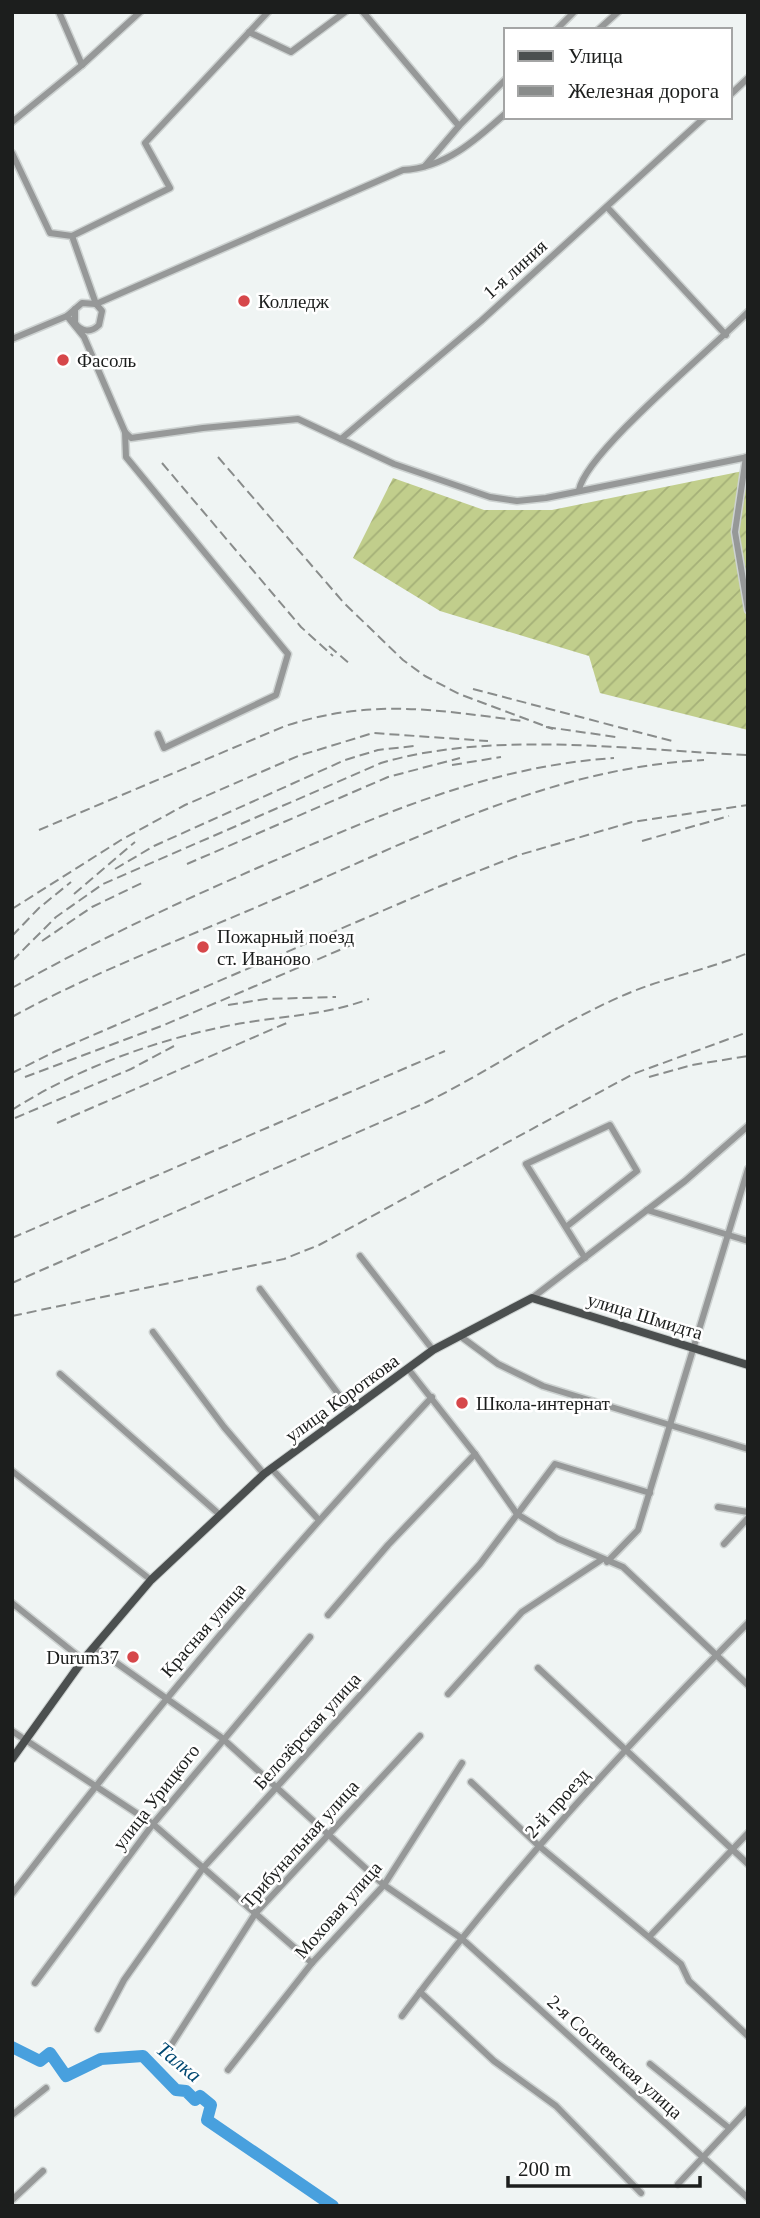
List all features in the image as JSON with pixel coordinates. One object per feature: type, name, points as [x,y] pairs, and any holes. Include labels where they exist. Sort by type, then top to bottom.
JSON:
[{"type":"main road","name":"улица Шмидта","points":[[532,1298],[748,1365]]},
{"type":"main road","name":"улица Короткова","points":[[12,1759],[83,1660],[151,1580],[219,1514],[268,1471],[433,1350],[532,1298]]},
{"type":"street","points":[[59,12],[82,65]]},
{"type":"street","points":[[12,122],[82,65],[140,12]]},
{"type":"street","points":[[12,153],[50,233],[72,236],[170,188],[145,143],[268,12]]},
{"type":"street","points":[[249,32],[291,52],[345,12]]},
{"type":"street","points":[[363,12],[458,126]]},
{"type":"street","points":[[558,28],[574,12]]},
{"type":"street","points":[[600,28],[618,12]]},
{"type":"street","points":[[732,92],[748,78]]},
{"type":"street","points":[[422,169],[458,126],[504,81]]},
{"type":"street","points":[[12,339],[67,316],[87,302],[96,304],[403,170],[422,169],[470,146],[504,115]]},
{"type":"street","name":"1-я линия","points":[[341,439],[481,321],[703,119]]},
{"type":"street","points":[[607,207],[726,335]]},
{"type":"street","points":[[67,316],[78,327],[91,330],[99,325],[102,316],[72,236]]},
{"type":"street","points":[[75,309],[73,318],[125,432],[131,438],[298,419],[394,464],[490,497],[517,501],[747,457],[734,532],[748,610]]},
{"type":"street","points":[[579,490],[581,478],[622,430],[748,312]]},
{"type":"street","points":[[125,432],[126,457],[288,654],[276,695],[164,748],[158,734]]},
{"type":"street","points":[[566,1227],[637,1171],[610,1125],[526,1164],[585,1258]]},
{"type":"street","name":"улица Короткова","points":[[532,1298],[647,1210],[748,1126]]},
{"type":"street","points":[[448,1694],[522,1612],[604,1561],[638,1530],[692,1346],[748,1170]]},
{"type":"street","points":[[647,1210],[748,1241]]},
{"type":"street","points":[[360,1256],[433,1350]]},
{"type":"street","points":[[260,1289],[351,1411]]},
{"type":"street","points":[[153,1332],[224,1427],[318,1519]]},
{"type":"street","points":[[460,1336],[498,1364],[543,1386],[748,1449]]},
{"type":"street","points":[[409,1370],[475,1454],[516,1514],[604,1561],[623,1567],[748,1685]]},
{"type":"street","points":[[60,1374],[219,1514]]},
{"type":"street","name":"Красная улица","points":[[12,1894],[167,1696],[318,1519],[432,1397]]},
{"type":"street","points":[[328,1615],[388,1545],[475,1454]]},
{"type":"street","name":"Белозёрская улица","points":[[98,2029],[124,1980],[203,1868],[480,1564],[555,1464],[650,1493]]},
{"type":"street","points":[[12,1471],[151,1580]]},
{"type":"street","points":[[718,1507],[748,1512]]},
{"type":"street","points":[[724,1544],[748,1518]]},
{"type":"street","points":[[12,1603],[83,1660]]},
{"type":"street","name":"2-й проезд","points":[[402,2016],[461,1938],[539,1846],[748,1623]]},
{"type":"street","name":"улица Урицкого","points":[[35,1983],[153,1824],[222,1738],[310,1637]]},
{"type":"street","name":"2-я Сосневская улица","points":[[94,1647],[167,1696],[222,1738],[331,1833],[384,1885],[461,1938],[748,2198]]},
{"type":"street","points":[[538,1668],[748,1864]]},
{"type":"street","points":[[12,1731],[153,1824],[312,1963]]},
{"type":"street","name":"Трибунальная улица","points":[[168,2050],[255,1914],[420,1736]]},
{"type":"street","name":"Моховая улица","points":[[228,2070],[312,1963],[384,1885],[462,1763]]},
{"type":"street","points":[[471,1782],[539,1846],[681,1964],[690,1981],[748,2036]]},
{"type":"street","points":[[650,1936],[748,1833]]},
{"type":"street","points":[[420,1992],[494,2061],[556,2106],[641,2193]]},
{"type":"street","name":"2-я Сосневская улица","points":[[650,2064],[729,2128]]},
{"type":"street","points":[[12,2115],[46,2088]]},
{"type":"street","points":[[678,2184],[748,2109]]},
{"type":"street","points":[[12,2200],[43,2171]]},
{"type":"green space","points":[[748,470],[748,730],[600,693],[589,656],[440,611],[353,558],[393,478],[484,510],[552,510]]},
{"type":"waterway","name":"Талка","points":[[12,2047],[40,2061],[50,2053],[66,2076],[101,2059],[143,2056],[176,2090],[186,2091],[195,2100],[200,2096],[211,2105],[207,2120],[333,2206]]},
{"type":"railway","points":[[218,457],[344,603],[403,660],[425,676],[459,694],[553,729]]},
{"type":"railway","points":[[162,463],[301,627],[333,656]]},
{"type":"railway","points":[[329,646],[351,665]]},
{"type":"railway","points":[[473,689],[672,741]]},
{"type":"railway","points":[[39,830],[285,726],[317,717],[375,709],[404,709],[523,721]]},
{"type":"railway","points":[[546,727],[616,737]]},
{"type":"railway","points":[[12,909],[121,840],[185,805],[298,756],[373,733],[488,741]]},
{"type":"railway","points":[[12,961],[56,917],[103,884],[381,763],[424,753],[516,745],[748,755]]},
{"type":"railway","points":[[115,869],[154,846],[345,760],[378,750],[414,746]]},
{"type":"railway","points":[[452,765],[501,757]]},
{"type":"railway","points":[[187,864],[388,777],[460,758]]},
{"type":"railway","points":[[12,988],[181,902],[406,806],[486,780],[528,770],[614,758]]},
{"type":"railway","points":[[12,1017],[108,970],[483,810],[591,777],[646,766],[704,760]]},
{"type":"railway","points":[[12,1073],[56,1051],[438,887],[519,855],[632,822],[748,805]]},
{"type":"railway","points":[[642,841],[729,816]]},
{"type":"railway","points":[[74,894],[135,842]]},
{"type":"railway","points":[[12,936],[39,908],[71,882]]},
{"type":"railway","points":[[42,941],[92,907],[144,882]]},
{"type":"railway","points":[[25,1077],[164,1025],[356,943]]},
{"type":"railway","points":[[12,1283],[425,1103],[622,996],[748,953]]},
{"type":"railway","points":[[228,1005],[266,999],[336,997]]},
{"type":"railway","points":[[12,1110],[61,1082],[140,1049],[195,1033],[241,1023],[315,1013],[369,999]]},
{"type":"railway","points":[[57,1123],[289,1022]]},
{"type":"railway","points":[[12,1316],[284,1259],[319,1245],[633,1074],[748,1032]]},
{"type":"railway","points":[[15,1118],[131,1069],[174,1046]]},
{"type":"railway","points":[[12,1238],[445,1051]]},
{"type":"railway","points":[[649,1077],[692,1065],[748,1056]]},
{"type":"place","name":"Колледж","points":[[244,301]]},
{"type":"place","name":"Фасоль","points":[[63,360]]},
{"type":"place","name":"Пожарный поезд ст. Иваново","points":[[203,947]]},
{"type":"place","name":"Школа-интернат","points":[[462,1403]]},
{"type":"place","name":"Durum37","points":[[133,1657]]}]
